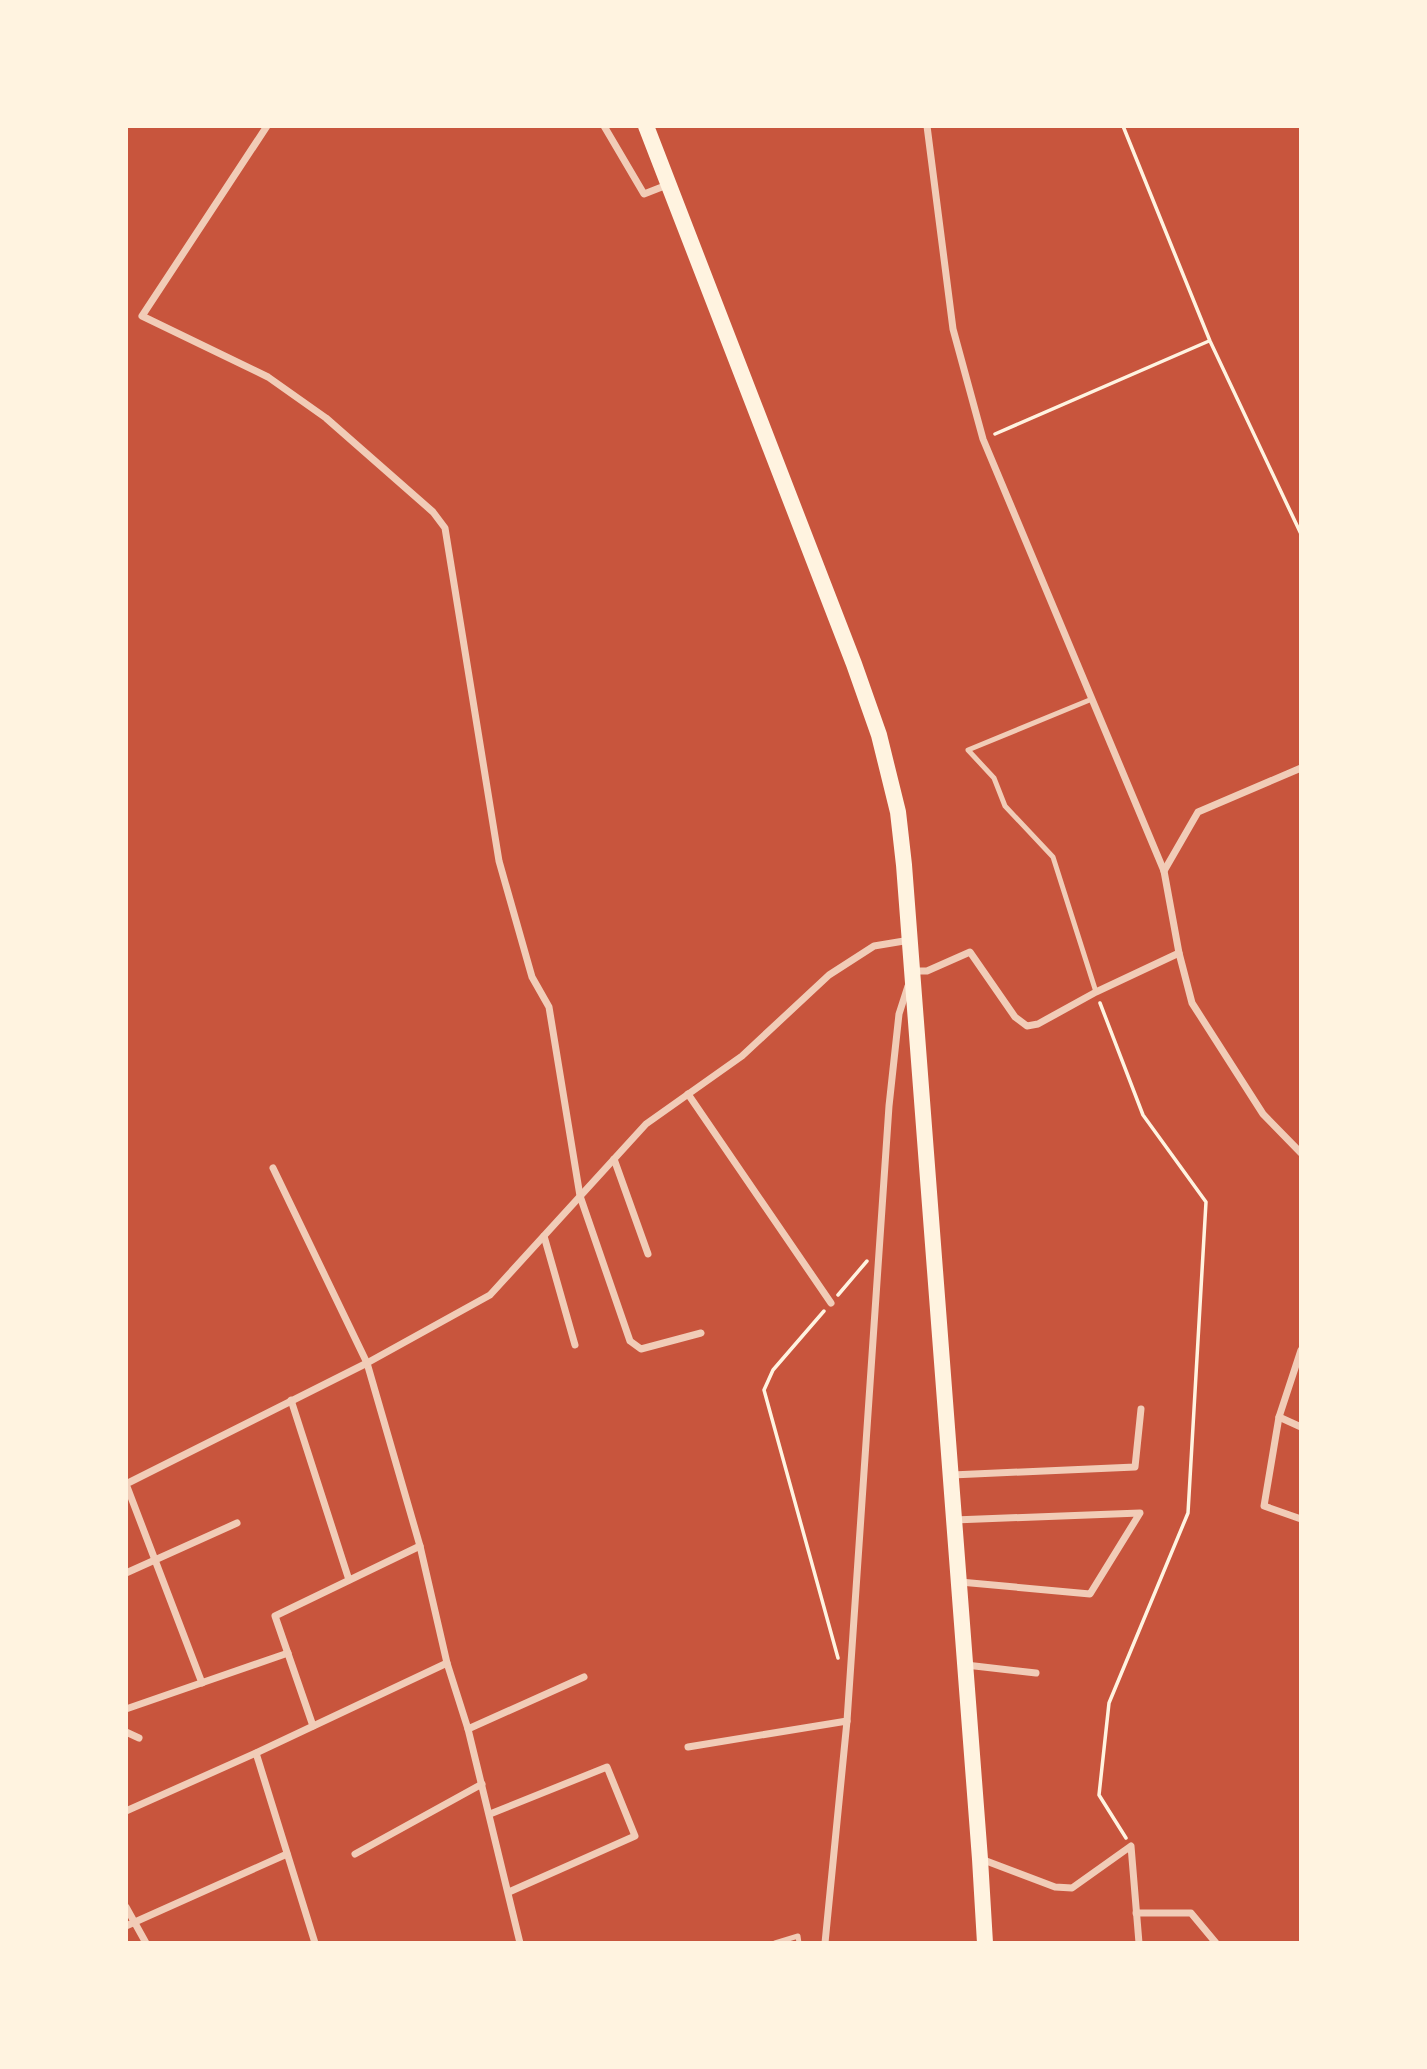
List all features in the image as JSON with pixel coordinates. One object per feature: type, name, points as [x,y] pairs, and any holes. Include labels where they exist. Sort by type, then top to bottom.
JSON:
[{"type":"main road","points":[[646,126],[823,580],[879,735],[898,812],[913,970],[985,1943]]},
{"type":"street","points":[[267,126],[142,316],[268,377],[326,418],[433,512],[445,527],[499,861],[532,977],[548,1007],[580,1196],[630,1341],[641,1349],[701,1333]]},
{"type":"street","points":[[604,126],[643,194],[669,184]]},
{"type":"street","points":[[927,126],[953,329],[983,439],[1164,871],[1192,1003],[1263,1114],[1301,1153]]},
{"type":"street","points":[[1164,871],[1198,812],[1301,768]]},
{"type":"street","points":[[202,1683],[126,1484],[367,1363],[490,1295],[646,1124],[742,1056],[829,975],[874,946],[910,940]]},
{"type":"street","points":[[825,1943],[847,1721],[889,1106],[899,1014],[913,970],[927,971],[970,952],[1015,1017],[1027,1026],[1038,1024],[1096,992],[1180,953]]},
{"type":"street","points":[[688,1094],[831,1303]]},
{"type":"street","points":[[614,1159],[648,1254]]},
{"type":"street","points":[[273,1168],[367,1363],[420,1546],[447,1663],[468,1729],[520,1943]]},
{"type":"street","points":[[544,1236],[575,1345]]},
{"type":"street","points":[[1301,1350],[1279,1417],[1264,1506],[1301,1519]]},
{"type":"street","points":[[292,1399],[349,1580]]},
{"type":"street","points":[[951,1475],[1135,1467],[1141,1409]]},
{"type":"street","points":[[1279,1417],[1301,1427]]},
{"type":"street","points":[[954,1520],[1140,1513],[1090,1594],[959,1581]]},
{"type":"street","points":[[126,1573],[237,1523]]},
{"type":"street","points":[[313,1726],[275,1616],[420,1546]]},
{"type":"street","points":[[126,1709],[288,1653]]},
{"type":"street","points":[[126,1811],[447,1663]]},
{"type":"street","points":[[965,1664],[1036,1673]]},
{"type":"street","points":[[468,1729],[584,1677]]},
{"type":"street","points":[[688,1747],[847,1721]]},
{"type":"street","points":[[126,1732],[139,1738]]},
{"type":"street","points":[[256,1753],[315,1943]]},
{"type":"street","points":[[489,1814],[607,1767],[635,1836],[509,1892]]},
{"type":"street","points":[[355,1854],[482,1784]]},
{"type":"street","points":[[980,1858],[1055,1886],[1072,1888],[1130,1846]]},
{"type":"street","points":[[1130,1846],[1139,1943]]},
{"type":"street","points":[[126,1926],[287,1854]]},
{"type":"street","points":[[126,1908],[146,1943]]},
{"type":"street","points":[[1136,1913],[1191,1913],[1216,1943]]},
{"type":"lane","points":[[1092,699],[968,750],[994,778],[1005,806],[1053,857],[1096,992]]},
{"type":"lane","points":[[775,1943],[797,1936],[800,1943]]},
{"type":"path","points":[[1124,126],[1210,341],[1301,534]]},
{"type":"path","points":[[983,439],[1210,341]]},
{"type":"path","points":[[1096,992],[1143,1115],[1206,1202],[1188,1513],[1109,1703],[1099,1796],[1130,1846]]},
{"type":"path","points":[[841,1669],[764,1391],[773,1370],[880,1246]]}]
